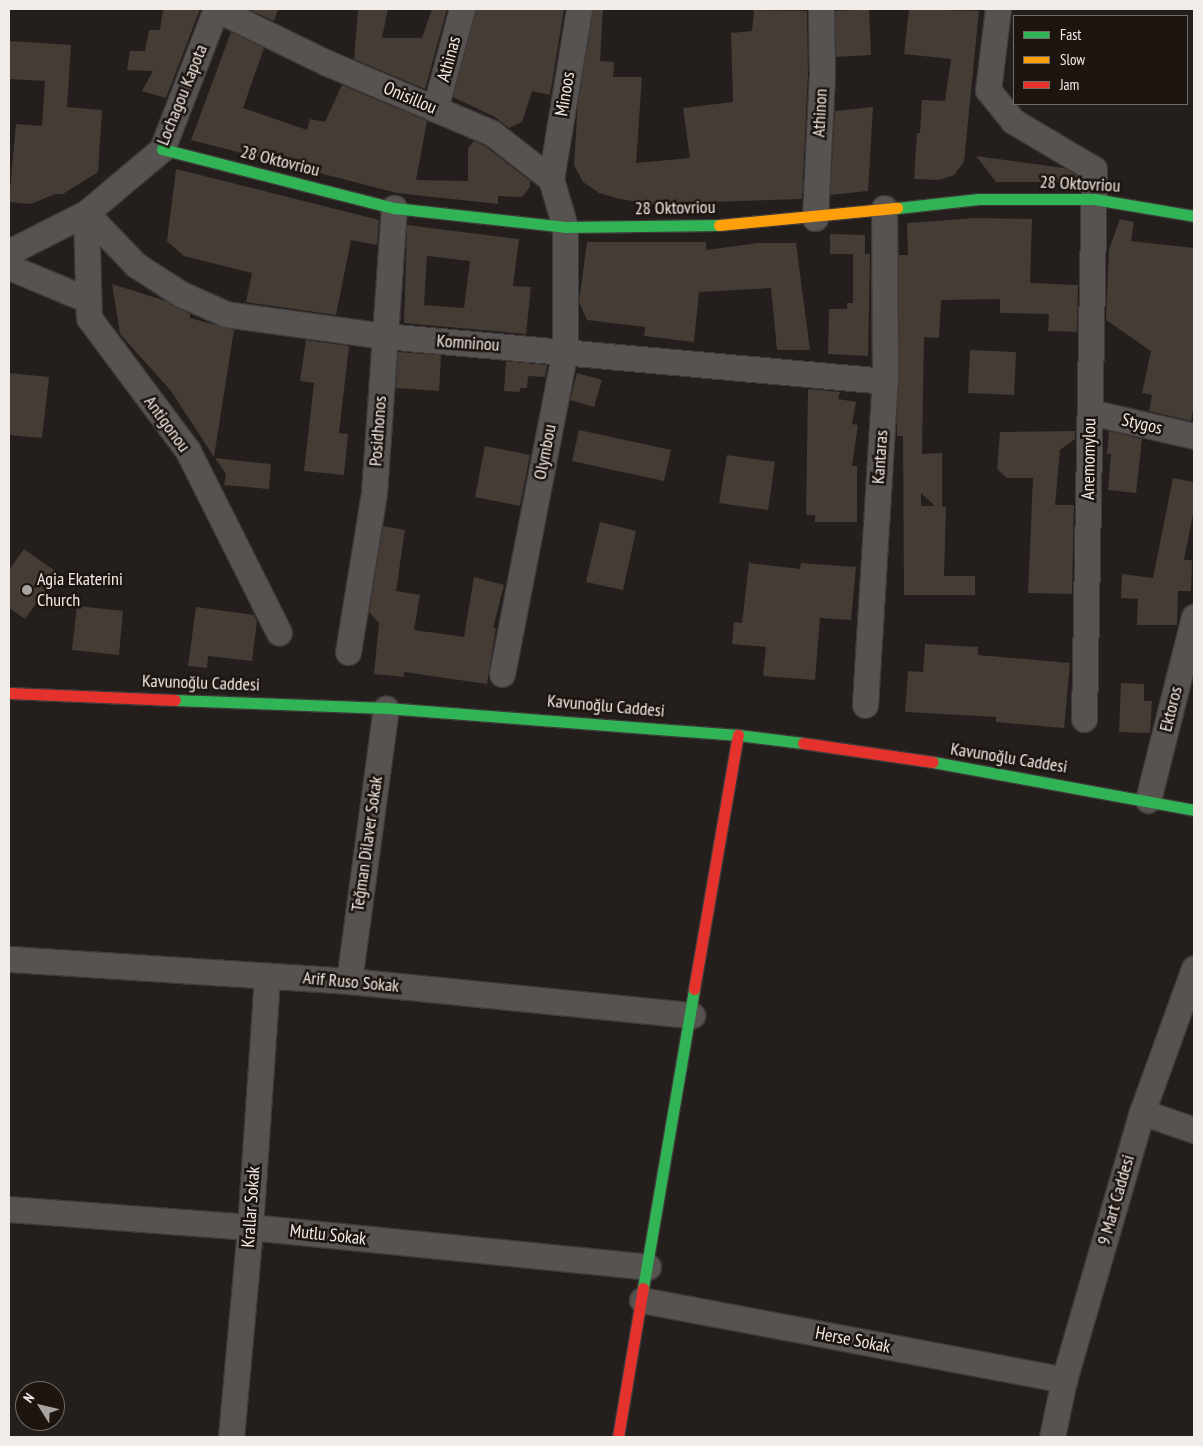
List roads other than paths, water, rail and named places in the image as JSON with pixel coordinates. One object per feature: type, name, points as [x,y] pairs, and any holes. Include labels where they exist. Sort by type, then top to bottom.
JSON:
[{"type":"street","name":"Onisillou","points":[[216,9],[327,63],[492,133],[551,179]]},
{"type":"street","name":"Lochagou Kapota","points":[[9,252],[86,213],[162,149],[216,9]]},
{"type":"street","name":"Athinas","points":[[435,109],[462,9]]},
{"type":"street","name":"Minoos","points":[[551,179],[579,9]]},
{"type":"street","name":"Athinon","points":[[815,218],[822,74],[821,9]]},
{"type":"street","name":"Anemomylou","points":[[998,9],[988,90],[1013,121],[1094,169],[1084,719]]},
{"type":"street","name":"28 Oktovriou","points":[[162,149],[394,208],[565,227],[744,225],[815,218],[884,208],[979,199],[1094,199],[1194,216]]},
{"type":"street","points":[[551,179],[565,227]]},
{"type":"street","name":"Posidhonos","points":[[348,652],[374,493],[394,208]]},
{"type":"street","name":"Kantaras","points":[[865,705],[885,382],[884,208]]},
{"type":"street","name":"Antigonou","points":[[86,213],[86,299],[89,318],[109,349],[188,450],[280,633]]},
{"type":"street","name":"Komninou","points":[[86,213],[136,264],[181,294],[226,314],[385,336],[565,350],[885,382]]},
{"type":"street","name":"Olymbou","points":[[502,674],[565,350],[565,227]]},
{"type":"street","points":[[9,267],[86,299]]},
{"type":"street","name":"Stygos","points":[[1090,412],[1194,436]]},
{"type":"street","name":"Ektoros","points":[[1148,800],[1194,617]]},
{"type":"street","name":"Kavunoğlu Caddesi","points":[[9,693],[386,708],[738,735],[873,752],[1148,800],[1194,810]]},
{"type":"street","name":"Teğman Dilaver Sokak","points":[[349,981],[386,708]]},
{"type":"street","points":[[618,1437],[692,1015],[738,735]]},
{"type":"street","name":"Arif Ruso Sokak","points":[[9,959],[349,981],[692,1015]]},
{"type":"street","name":"9 Mart Caddesi","points":[[1052,1437],[1064,1380],[1142,1112],[1194,968]]},
{"type":"street","name":"Krallar Sokak","points":[[231,1437],[250,1227],[268,976]]},
{"type":"street","points":[[1142,1112],[1194,1130]]},
{"type":"street","name":"Mutlu Sokak","points":[[9,1209],[250,1227],[648,1267]]},
{"type":"street","name":"Herse Sokak","points":[[642,1300],[1064,1380]]},
{"type":"place","name":"Agia Ekaterini Church","points":[[27,590]]}]
